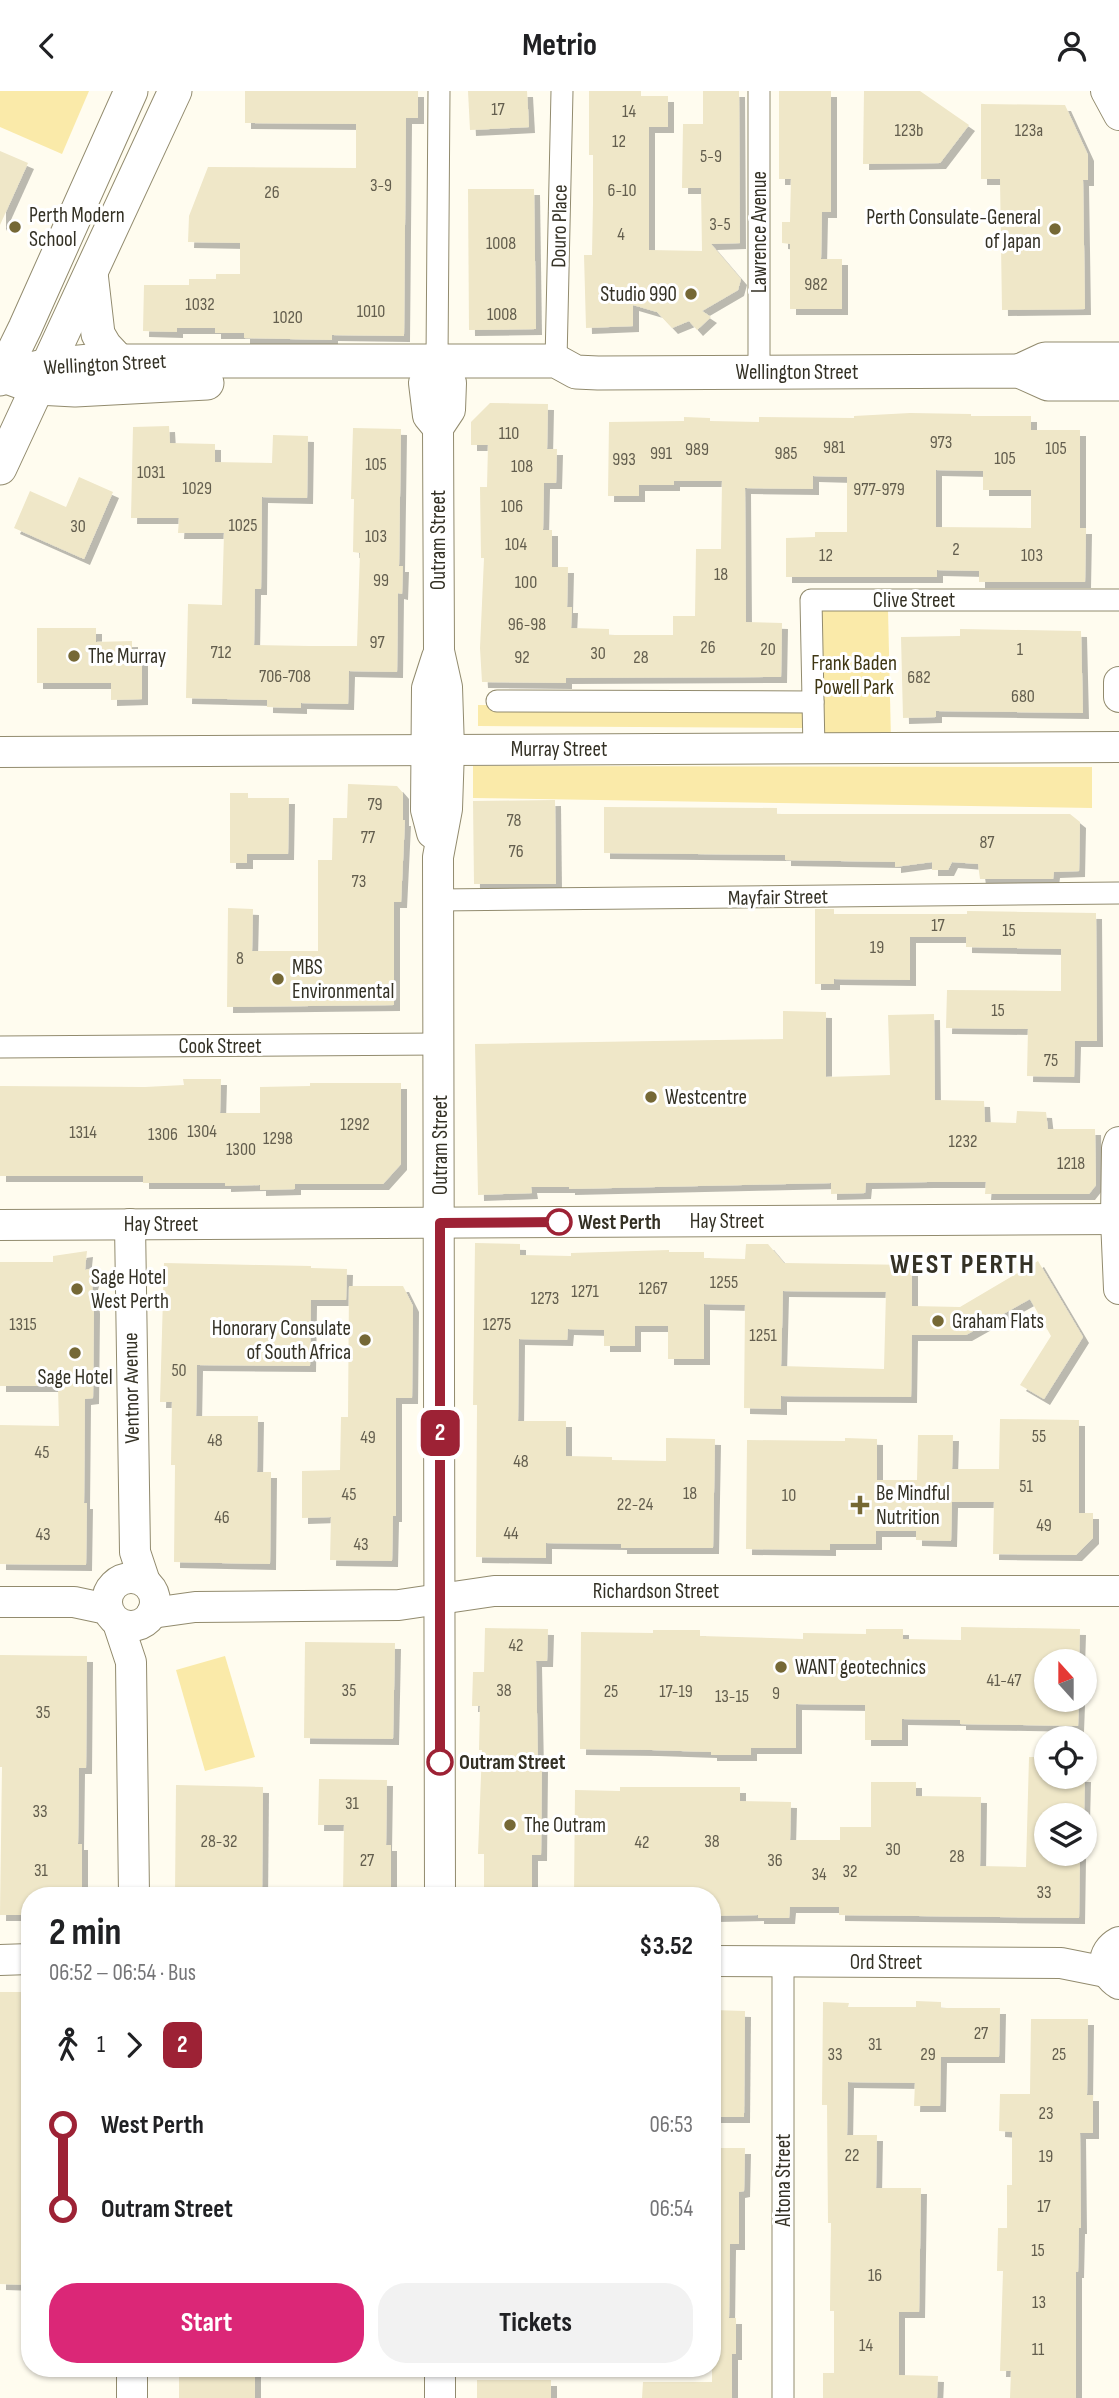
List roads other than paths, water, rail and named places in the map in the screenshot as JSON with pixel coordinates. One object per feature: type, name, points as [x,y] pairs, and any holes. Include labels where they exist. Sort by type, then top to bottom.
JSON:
[{"type":"main road","points":[[1,377],[131,91]]},
{"type":"main road","points":[[0,468],[175,91]]},
{"type":"main road","points":[[91,271],[98,334],[119,361]]},
{"type":"main road","name":"Wellington Street","points":[[1019,371],[1045,359],[1119,359]]},
{"type":"main road","name":"Wellington Street","points":[[1,377],[43,376],[119,361],[437,375]]},
{"type":"main road","name":"Wellington Street","points":[[43,376],[75,390],[176,383],[437,375],[566,366],[760,372],[1019,371],[1048,384],[1119,384]]},
{"type":"street","points":[[437,375],[439,91]]},
{"type":"street","name":"Douro Place","points":[[562,91],[566,366]]},
{"type":"street","name":"Lawrence Avenue","points":[[759,91],[760,372]]},
{"type":"street","points":[[1107,91],[1119,115]]},
{"type":"street","name":"Outram Street","points":[[437,375],[450,411],[438,428],[439,651],[426,688],[438,749],[426,810],[438,857],[440,1887]]},
{"type":"street","name":"Clive Street","points":[[814,750],[811,600],[1119,600]]},
{"type":"street","points":[[1119,682],[1119,697]]},
{"type":"street","points":[[497,701],[813,702]]},
{"type":"street","name":"Murray Street","points":[[0,752],[1119,747]]},
{"type":"street","name":"Mayfair Street","points":[[438,900],[1119,893]]},
{"type":"street","name":"Cook Street","points":[[0,1047],[439,1044]]},
{"type":"street","points":[[1119,1142],[1119,1289]]},
{"type":"street","name":"Hay Street","points":[[0,1225],[1117,1219]]},
{"type":"street","name":"Ventnor Avenue","points":[[130,1224],[135,1552],[131,1600]]},
{"type":"street","name":"Richardson Street","points":[[131,1600],[195,1607],[399,1605],[494,1591],[1119,1591]]},
{"type":"street","points":[[0,1602],[131,1600],[134,1887]]},
{"type":"street","points":[[0,1959],[21,1959]]},
{"type":"street","name":"Ord Street","points":[[721,1961],[1114,1962]]},
{"type":"street","name":"Altona Street","points":[[783,1961],[783,2398]]},
{"type":"street","points":[[132,2377],[132,2398]]},
{"type":"street","points":[[440,2377],[440,2398]]},
{"type":"place","name":"Perth Modern School","points":[[15,227]]},
{"type":"place","name":"Perth Consulate-General of Japan","points":[[1055,229]]},
{"type":"place","name":"Studio 990","points":[[691,294]]},
{"type":"place","name":"The Murray","points":[[74,656]]},
{"type":"place","name":"MBS Environmental","points":[[278,979]]},
{"type":"place","name":"Westcentre","points":[[651,1097]]},
{"type":"place","name":"West Perth","points":[[559,1222]]},
{"type":"place","name":"Sage Hotel West Perth","points":[[77,1289]]},
{"type":"place","name":"Graham Flats","points":[[938,1321]]},
{"type":"place","name":"Honorary Consulate of South Africa","points":[[365,1340]]},
{"type":"place","name":"Sage Hotel","points":[[75,1353]]},
{"type":"place","name":"Be Mindful Nutrition","points":[[860,1505]]},
{"type":"place","name":"WANT geotechnics","points":[[781,1667]]},
{"type":"place","name":"Outram Street","points":[[440,1762]]},
{"type":"place","name":"The Outram","points":[[510,1825]]},
{"type":"district","name":"WEST PERTH","points":[[963,1263]]},
{"type":"park label","name":"Frank Baden Powell Park","points":[[854,675]]}]
